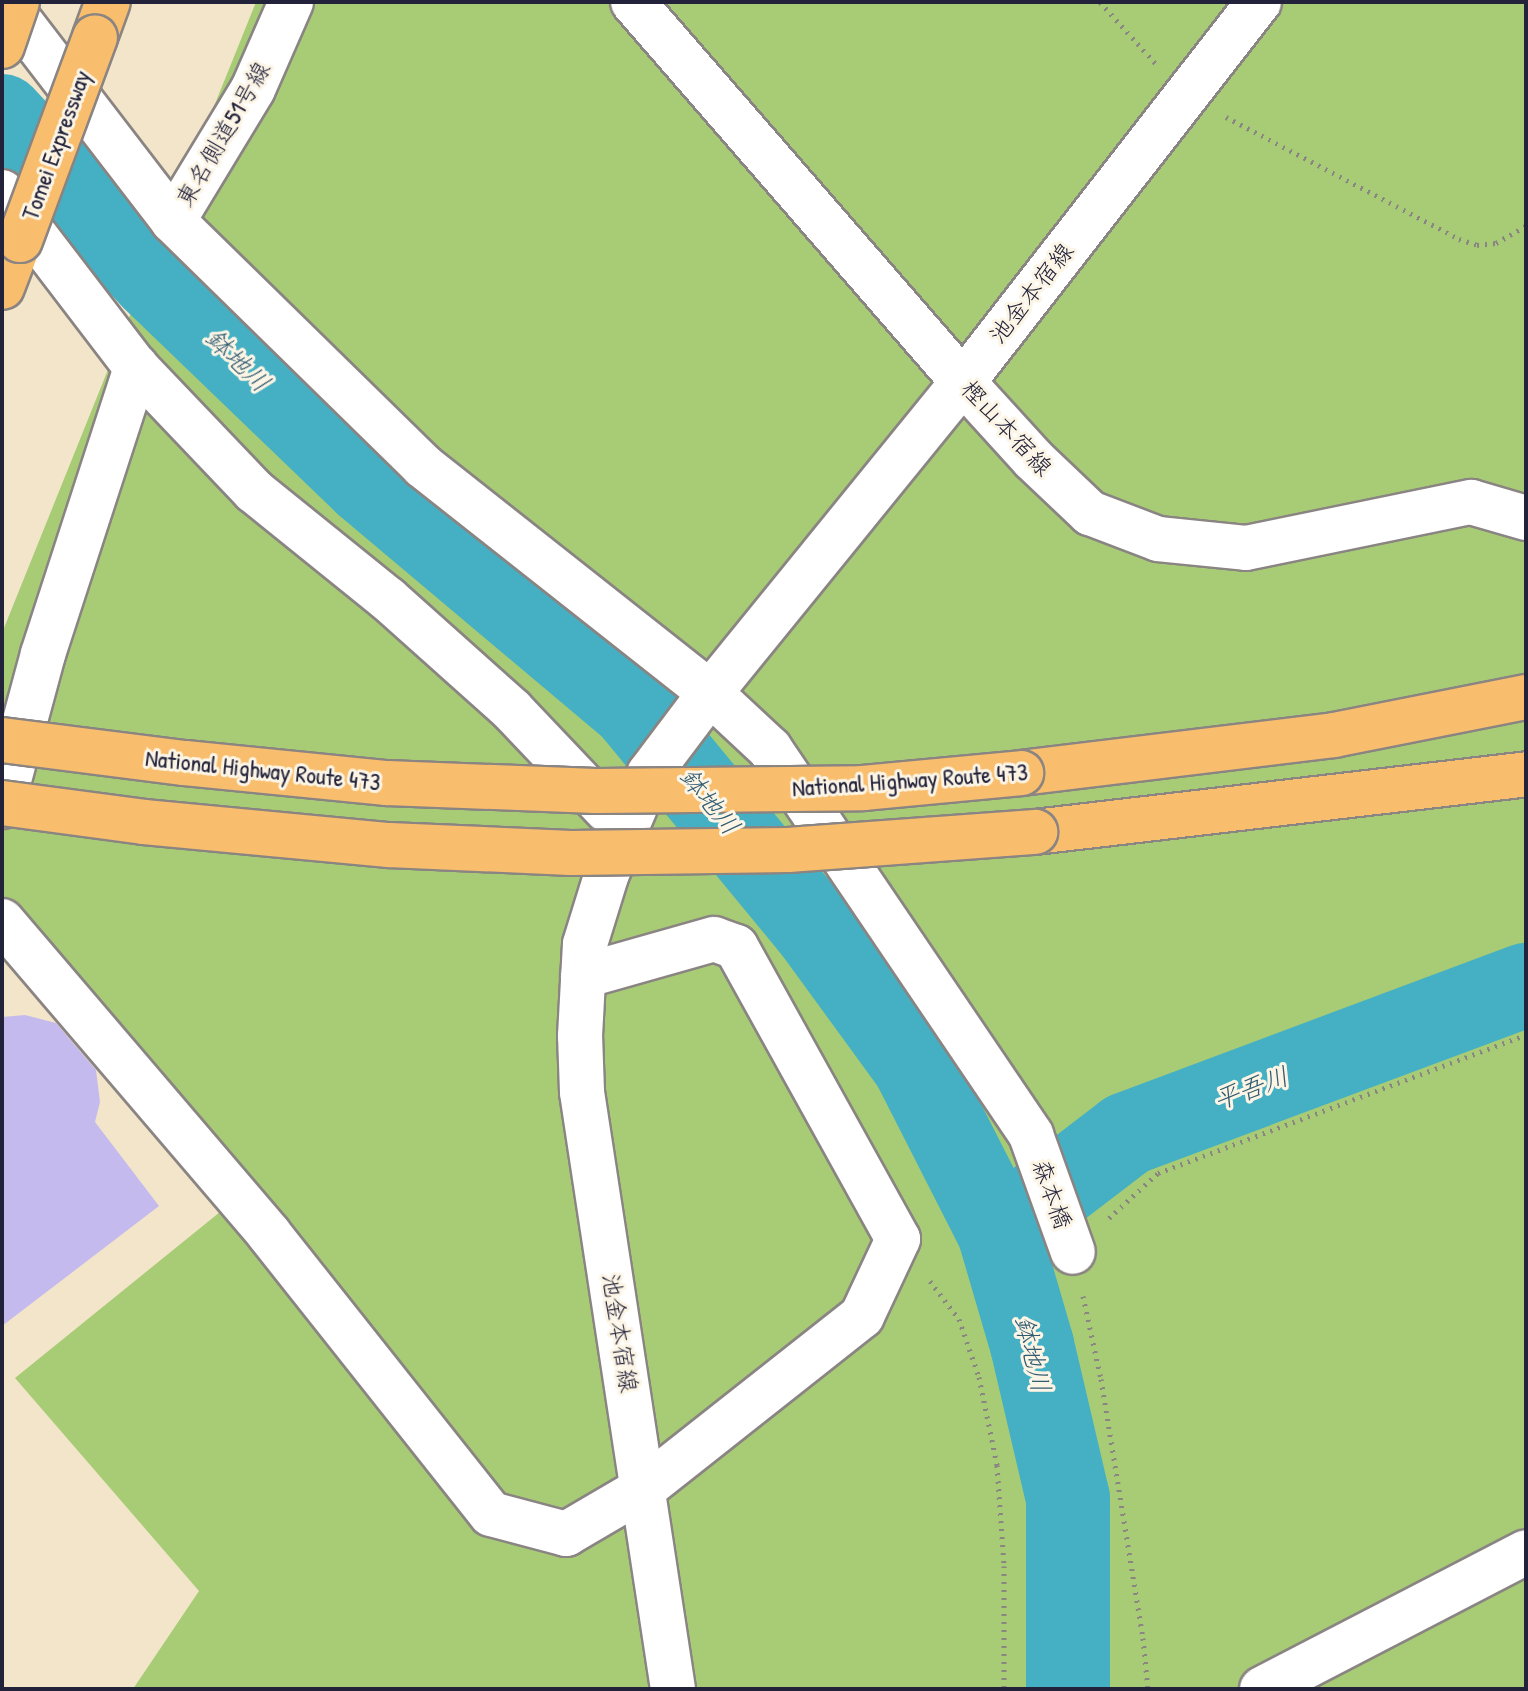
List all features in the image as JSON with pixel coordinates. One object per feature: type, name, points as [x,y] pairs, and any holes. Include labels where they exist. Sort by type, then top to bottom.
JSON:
[{"type":"highway","points":[[2,46],[17,2]]},
{"type":"highway","name":"Tomei Expressway","points":[[2,287],[102,20]]},
{"type":"highway","name":"National Highway Route 473","points":[[2,740],[185,763],[387,783],[596,791],[863,788],[1021,773],[1334,735],[1526,697]]},
{"type":"highway","points":[[2,804],[144,822],[389,845],[571,853],[788,850],[1035,832],[1526,774]]},
{"type":"street","name":"森本橋","points":[[5,2],[173,221],[423,466],[710,693],[770,749],[1031,1135],[1073,1252]]},
{"type":"street","name":"東名側道51号線","points":[[173,221],[253,89],[291,2]]},
{"type":"street","name":"樫山本宿線","points":[[633,2],[963,382],[1033,459],[1090,513],[1158,539],[1246,548],[1471,502],[1526,518]]},
{"type":"street","name":"池金本宿線","points":[[673,1689],[582,1092],[585,944],[606,876],[649,774],[710,693],[963,382],[1259,2]]},
{"type":"street","points":[[2,192],[136,367],[254,491],[388,599],[512,710],[625,830]]},
{"type":"street","points":[[2,804],[43,654],[136,367]]},
{"type":"street","points":[[2,921],[269,1234],[491,1514],[566,1534],[643,1489],[862,1316],[898,1239],[736,947],[714,939],[583,976]]},
{"type":"street","points":[[1262,1689],[1526,1552]]},
{"type":"path","points":[[1100,2],[1184,95],[1459,239],[1477,245],[1496,243],[1526,226]]},
{"type":"path","points":[[1148,1689],[1143,1638],[1101,1379],[1073,1252],[1158,1173],[1526,1035]]},
{"type":"path","points":[[898,1239],[959,1319],[979,1377],[997,1465],[1004,1566],[1004,1689]]},
{"type":"green space","points":[[256,2],[1526,2],[1526,1689],[133,1689],[199,1591],[15,1378],[220,1212],[2,955],[2,633]]},
{"type":"building","points":[[25,1015],[56,1023],[96,1070],[100,1102],[95,1122],[159,1206],[2,1326],[2,1017]]},
{"type":"waterway","name":"鉢地川","points":[[2,116],[153,278],[366,483],[632,707],[815,929],[914,1065],[999,1232],[1032,1345],[1068,1498],[1068,1689]]},
{"type":"waterway","name":"平吾川","points":[[999,1232],[1127,1134],[1526,985]]}]
